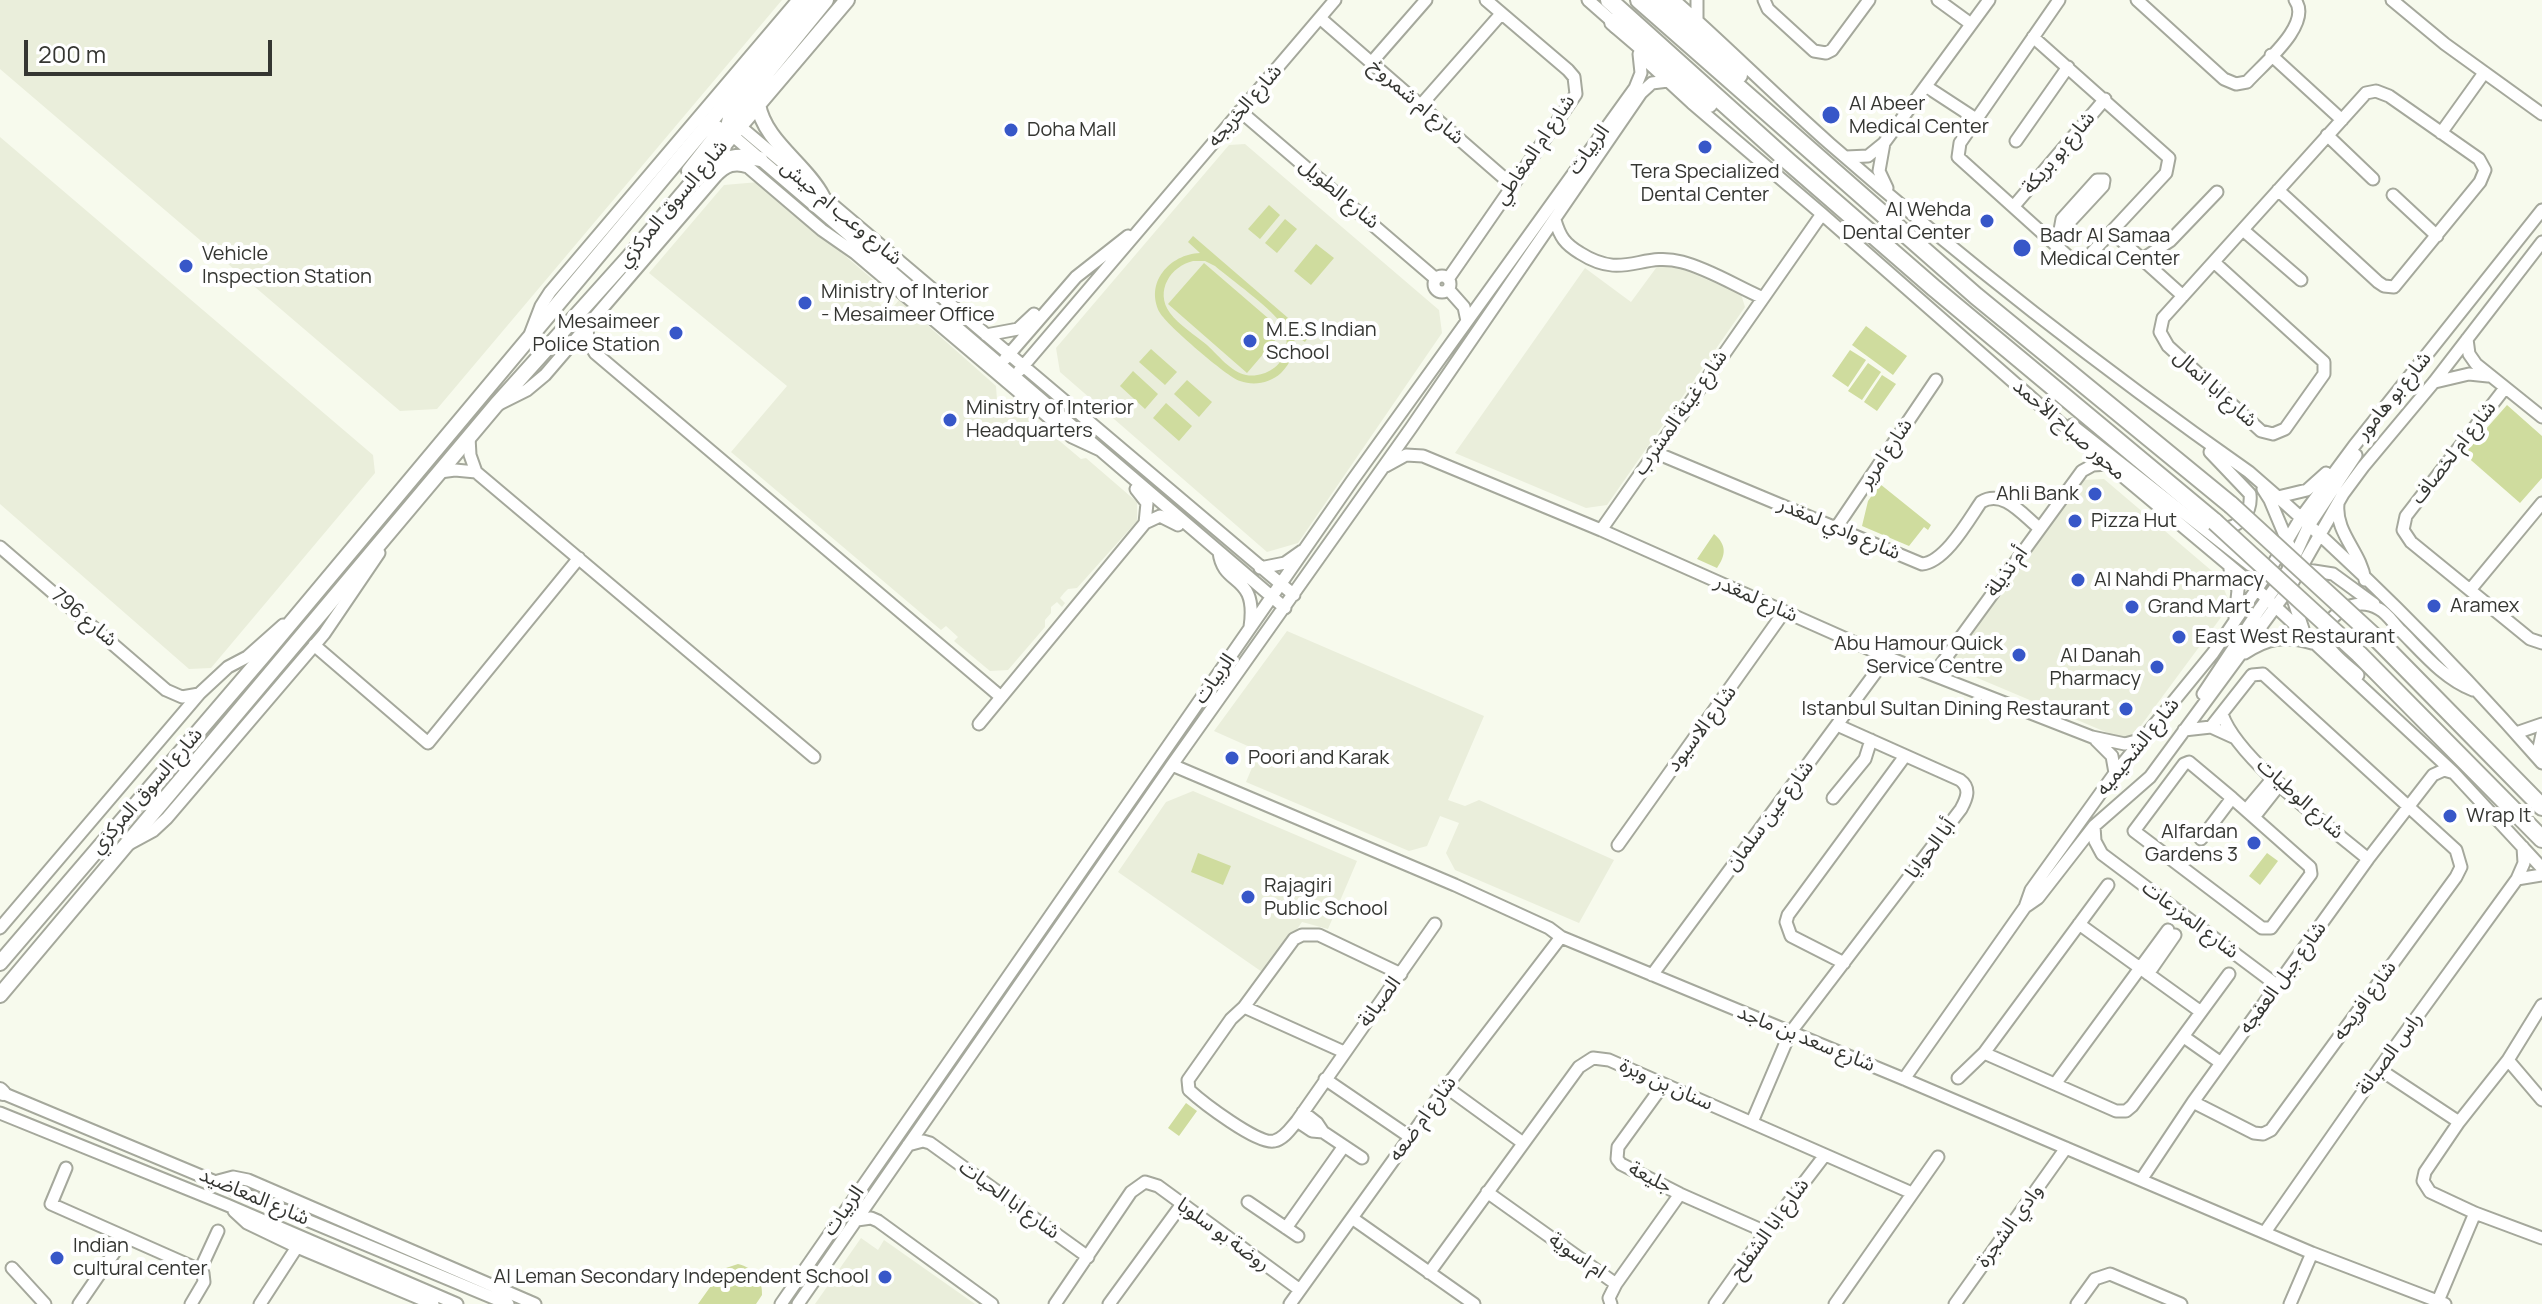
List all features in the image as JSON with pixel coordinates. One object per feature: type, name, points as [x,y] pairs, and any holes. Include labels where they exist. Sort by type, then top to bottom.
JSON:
[{"type":"highway","name":"محور صباح الأحمد","points":[[1609,0],[1844,210],[2215,522],[2359,654],[2542,839]]},
{"type":"highway","points":[[1639,0],[1976,296],[2231,505],[2376,638],[2542,807]]},
{"type":"highway","points":[[1659,0],[1757,91],[1801,135],[1817,157]]},
{"type":"highway","points":[[1613,22],[1817,196],[1844,210]]},
{"type":"main road","name":"شارع السوق المركزي","points":[[0,996],[496,405],[628,258],[730,122],[812,0]]},
{"type":"main road","points":[[730,122],[826,0]]},
{"type":"main road","name":"شارع السوق المركزي","points":[[0,963],[294,618],[706,124],[730,122],[758,104],[847,0]]},
{"type":"main road","points":[[758,104],[763,123],[808,173],[822,196]]},
{"type":"main road","points":[[628,258],[629,245],[635,235],[716,138],[717,128],[706,124]]},
{"type":"main road","points":[[651,229],[671,218],[723,161],[738,155],[765,163]]},
{"type":"main road","points":[[600,289],[600,311]]},
{"type":"street","name":"شارع السوق المركزي","points":[[530,335],[550,292],[798,0]]},
{"type":"street","name":"شارع الخريجه","points":[[1014,377],[1335,0]]},
{"type":"street","points":[[1371,63],[1426,0]]},
{"type":"street","name":"شارع ام المغاطي","points":[[1444,282],[1573,102],[1576,85],[1568,70],[1486,0]]},
{"type":"street","name":"محور صباح الأحمد","points":[[1588,0],[1668,81],[2083,443],[2256,589],[2453,772],[2542,868]]},
{"type":"street","points":[[1674,0],[1846,157],[2007,292],[2187,429],[2249,472],[2278,497],[2422,633],[2540,760]]},
{"type":"street","points":[[1697,0],[1697,20]]},
{"type":"street","points":[[1764,0],[1768,9],[1820,53],[1832,50],[1869,0]]},
{"type":"street","points":[[1938,0],[1971,24]]},
{"type":"street","points":[[1846,157],[1868,156],[1884,143],[1989,0]]},
{"type":"street","name":"شارع بو بريكة","points":[[2033,37],[2166,153],[2170,163],[2166,173],[2113,233],[2091,257],[2082,260],[2070,258],[1958,157],[1960,143],[1976,119],[2033,37],[2059,0]]},
{"type":"street","points":[[2137,0],[2231,82],[2242,84],[2296,28],[2301,12],[2295,0]]},
{"type":"street","points":[[2392,0],[2422,26],[2542,114]]},
{"type":"street","points":[[1421,105],[1501,14]]},
{"type":"street","name":"شارع ام شمروخ","points":[[1320,18],[1512,185]]},
{"type":"street","name":"الربيات","points":[[781,1304],[1120,812],[1635,88],[1641,73],[1639,54]]},
{"type":"street","points":[[2271,55],[2342,120]]},
{"type":"street","points":[[2016,141],[2068,67]]},
{"type":"street","points":[[2441,133],[2484,73]]},
{"type":"street","name":"الربيات","points":[[798,1304],[1172,765],[1411,428],[1641,93],[1652,83],[1668,81]]},
{"type":"street","points":[[1927,87],[1976,119]]},
{"type":"street","name":"شارع ابا انمال","points":[[2215,263],[2324,362],[2324,374],[2285,429],[2273,434],[2261,431],[2163,340],[2160,325],[2183,296],[2215,263],[2278,190],[2366,93],[2376,91],[2389,96],[2479,159],[2483,163],[2485,176],[2398,284],[2384,286],[2278,190]]},
{"type":"street","name":"شارع بو بريكة","points":[[2014,206],[2105,99]]},
{"type":"street","name":"شارع الطويل","points":[[1240,111],[1444,282],[1464,307],[1467,321]]},
{"type":"street","name":"شارع وعب ام حيش","points":[[730,122],[765,163],[1285,608]]},
{"type":"street","name":"شارع وعب ام حيش","points":[[730,122],[1170,484],[1260,568],[1294,595]]},
{"type":"street","points":[[2327,135],[2373,179]]},
{"type":"street","points":[[1884,143],[1879,171],[1891,195]]},
{"type":"street","points":[[765,163],[780,194]]},
{"type":"street","name":"شارع السوق المركزي","points":[[496,405],[537,383],[716,176],[735,164]]},
{"type":"street","name":"شارع وعب ام حيش","points":[[735,164],[748,167],[1072,437],[1100,450]]},
{"type":"street","points":[[2141,260],[2149,252],[2166,245],[2217,192]]},
{"type":"street","points":[[2393,195],[2437,236]]},
{"type":"street","points":[[2052,241],[2082,203]]},
{"type":"street","name":"شارع بو هامور","points":[[2256,589],[2287,540],[2304,523],[2370,426],[2542,210]]},
{"type":"street","name":"شارع الخريجه","points":[[1000,364],[1082,271],[1117,246],[1155,211]]},
{"type":"street","name":"شارع غينة المشرب","points":[[1601,530],[1761,297],[1822,214]]},
{"type":"street","points":[[1555,220],[1562,241],[1593,262],[1607,267],[1666,260],[1681,262],[1761,297]]},
{"type":"street","points":[[2243,230],[2301,280]]},
{"type":"street","points":[[2113,233],[2183,296]]},
{"type":"street","points":[[1538,244],[1562,241]]},
{"type":"street","name":"شارع بو هامور","points":[[2293,567],[2319,536],[2338,503],[2384,439],[2434,382],[2540,246]]},
{"type":"street","points":[[986,335],[1018,329],[1047,302],[1063,292]]},
{"type":"street","points":[[902,293],[919,294]]},
{"type":"street","points":[[587,327],[588,341],[595,353]]},
{"type":"street","points":[[2467,339],[2472,359],[2542,417]]},
{"type":"street","points":[[568,349],[582,348],[595,353],[1001,697]]},
{"type":"street","points":[[2434,382],[2469,374],[2491,377]]},
{"type":"street","name":"شارع امرير","points":[[1836,528],[1936,380]]},
{"type":"street","name":"شارع ام لخصاف","points":[[2505,388],[2406,516],[2403,530],[2411,542],[2530,639],[2542,643]]},
{"type":"street","points":[[2056,419],[2091,439],[2250,565],[2269,571],[2293,567],[2333,574],[2358,590],[2447,675],[2477,691]]},
{"type":"street","points":[[2278,497],[2300,492],[2313,485],[2370,426]]},
{"type":"street","points":[[1411,428],[1413,445],[1423,456]]},
{"type":"street","points":[[2187,429],[2246,487],[2251,501],[2237,526],[2227,529],[2197,523]]},
{"type":"street","points":[[469,437],[470,455],[476,472],[814,757]]},
{"type":"street","points":[[2082,471],[2083,443]]},
{"type":"street","name":"شارع وادي لمغدر","points":[[1654,452],[1922,564],[1941,556],[1981,502],[1991,497],[2002,498],[2039,528]]},
{"type":"street","points":[[1382,469],[1406,455],[1423,456]]},
{"type":"street","name":"شارع لمغدر","points":[[1423,456],[1601,530],[1887,657],[2024,712],[2092,737],[2125,744],[2144,739]]},
{"type":"street","points":[[2082,471],[2093,465],[2108,464]]},
{"type":"street","points":[[1123,470],[1130,484],[1147,503],[1145,523]]},
{"type":"street","name":"أم نذيلة","points":[[1934,674],[2082,471]]},
{"type":"street","points":[[440,472],[476,472]]},
{"type":"street","points":[[2184,730],[2204,693],[2270,604],[2293,567],[2291,550],[2270,500],[2249,472]]},
{"type":"street","points":[[2338,503],[2338,521],[2361,565],[2365,580]]},
{"type":"street","points":[[2470,590],[2542,503]]},
{"type":"street","points":[[979,724],[1145,523],[1154,517],[1164,516],[1187,531],[1197,532]]},
{"type":"street","points":[[2304,523],[2290,587],[2299,623],[2312,644]]},
{"type":"street","name":"شارع السوق المركزي","points":[[128,844],[145,836],[167,818],[314,645],[396,524]]},
{"type":"street","points":[[1260,568],[1285,563],[1309,546]]},
{"type":"street","name":"شارع 796","points":[[0,547],[166,690],[176,706],[179,719]]},
{"type":"street","points":[[1219,552],[1225,569],[1245,587],[1251,598],[1250,631]]},
{"type":"street","points":[[314,645],[428,743],[579,558]]},
{"type":"street","points":[[2226,562],[2237,587],[2235,622]]},
{"type":"street","points":[[2256,589],[2273,576],[2293,567]]},
{"type":"street","points":[[2270,604],[2290,587]]},
{"type":"street","name":"شارع الشحيميه","points":[[1904,1079],[2025,907],[2031,890],[2115,773],[2190,683],[2256,589]]},
{"type":"street","points":[[2380,609],[2363,603],[2353,604],[2328,622],[2325,638],[2327,645],[2368,686],[2388,713]]},
{"type":"street","name":"شارع الشحيميه","points":[[2025,907],[2038,898],[2094,826],[2150,777],[2240,656],[2270,604]]},
{"type":"street","name":"شارع الاسيود","points":[[1618,845],[1784,612]]},
{"type":"street","name":"شارع السوق المركزي","points":[[0,928],[200,693],[228,667],[247,657],[280,626],[294,618]]},
{"type":"street","points":[[2240,656],[2271,638],[2299,639],[2312,644]]},
{"type":"street","name":"شارع عين سلمان","points":[[1652,975],[1887,657]]},
{"type":"street","name":"شارع افريحه","points":[[2193,1102],[2254,1133],[2267,1133],[2274,1127],[2459,872],[2461,861],[2456,850],[2263,674],[2252,675],[2211,727]]},
{"type":"street","points":[[166,690],[182,697],[200,693]]},
{"type":"street","name":"شارع الوطيات","points":[[2222,714],[2233,737],[2276,781],[2368,859]]},
{"type":"street","points":[[2516,733],[2542,724]]},
{"type":"street","name":"أبا الحوايا","points":[[1790,1033],[1961,809],[1967,796],[1966,787],[1960,780],[1837,725]]},
{"type":"street","points":[[2184,730],[2211,727]]},
{"type":"street","name":"شارع الوطيات","points":[[2211,727],[2233,737]]},
{"type":"street","points":[[2540,760],[2542,734]]},
{"type":"street","points":[[2092,737],[2110,752],[2115,773],[2122,781],[2137,788]]},
{"type":"street","points":[[1833,798],[1865,759],[1871,740]]},
{"type":"street","points":[[1844,963],[1791,936],[1786,922],[1788,915],[1905,756]]},
{"type":"street","name":"شارع جبل العفجه","points":[[2141,1180],[2193,1102],[2368,859],[2430,779],[2435,756]]},
{"type":"street","points":[[2189,762],[2232,798],[2312,870],[2267,930],[2134,831],[2174,776],[2189,762]]},
{"type":"street","name":"شارع سعد بن ماجد","points":[[1172,765],[1455,885],[1549,928],[1561,937],[2312,1253],[2442,1302]]},
{"type":"street","points":[[2430,779],[2442,770],[2453,772]]},
{"type":"street","points":[[2250,814],[2276,781]]},
{"type":"street","points":[[2201,839],[2232,798]]},
{"type":"street","points":[[2094,826],[2095,841],[2102,854]]},
{"type":"street","name":"راس الصبانة","points":[[2265,1232],[2517,879],[2524,863],[2523,846]]},
{"type":"street","points":[[2069,856],[2088,851],[2102,854]]},
{"type":"street","name":"شارع المزرعات","points":[[2102,854],[2278,986]]},
{"type":"street","points":[[2517,879],[2542,875]]},
{"type":"street","points":[[1958,1078],[1984,1053],[2108,885]]},
{"type":"street","points":[[2055,1084],[2183,916]]},
{"type":"street","name":"الصبانة","points":[[1244,1007],[1231,1019],[1188,1080],[1188,1086],[1191,1092],[1258,1140],[1277,1141],[1284,1137],[1300,1116],[1435,924]]},
{"type":"street","points":[[2079,924],[2201,1012]]},
{"type":"street","points":[[1344,1052],[1244,1007],[1288,946],[1302,935],[1319,935],[1401,974]]},
{"type":"street","name":"شارع ام ضعه","points":[[1290,1304],[1446,1087],[1561,937]]},
{"type":"street","points":[[1984,1053],[2116,1111],[2126,1111],[2229,974]]},
{"type":"street","points":[[2542,1005],[2508,1060],[2459,1122],[2425,1172],[2423,1181],[2430,1192],[2542,1238]]},
{"type":"street","points":[[1752,1122],[1790,1033]]},
{"type":"street","points":[[2182,1040],[2219,1066]]},
{"type":"street","name":"سنان بن وبرة","points":[[1429,1273],[1587,1060],[1600,1057],[1912,1193]]},
{"type":"street","points":[[2508,1060],[2542,1100]]},
{"type":"street","points":[[2379,1069],[2459,1122]]},
{"type":"street","points":[[1325,1079],[1410,1137]]},
{"type":"street","name":"جليعة","points":[[1663,1085],[1618,1147],[1617,1159],[1621,1164],[1680,1194],[1766,1232]]},
{"type":"street","points":[[1446,1087],[1523,1143]]},
{"type":"street","name":"شارع المعاضيد","points":[[1,1092],[508,1304]]},
{"type":"street","name":"شارع المعاضيد","points":[[0,1113],[227,1205],[457,1304]]},
{"type":"street","points":[[1300,1116],[1312,1131],[1323,1132],[1362,1158]]},
{"type":"street","points":[[924,1122],[930,1143]]},
{"type":"street","points":[[908,1145],[923,1141],[930,1143]]},
{"type":"street","name":"شارع ابا الحيات","points":[[930,1143],[1088,1257]]},
{"type":"street","points":[[1286,1228],[1344,1146]]},
{"type":"street","name":"وادي الشجرة","points":[[1955,1304],[2066,1148]]},
{"type":"street","name":"شارع ابا الشفلح","points":[[1715,1304],[1825,1155]]},
{"type":"street","points":[[1835,1304],[1938,1157]]},
{"type":"street","points":[[66,1168],[51,1204],[200,1270],[204,1282],[191,1304]]},
{"type":"street","points":[[218,1181],[233,1177],[248,1180],[535,1304]]},
{"type":"street","name":"روضة بو سلوبا","points":[[1088,1257],[1131,1192],[1145,1182],[1158,1186],[1244,1256],[1300,1290]]},
{"type":"street","name":"ام اسوية","points":[[1487,1192],[1616,1284],[1680,1194]]},
{"type":"street","points":[[870,1202],[878,1221]]},
{"type":"street","points":[[1248,1202],[1298,1236]]},
{"type":"street","points":[[1109,1304],[1182,1204]]},
{"type":"street","points":[[227,1205],[247,1223],[433,1304]]},
{"type":"street","points":[[2442,1302],[2475,1213]]},
{"type":"street","points":[[857,1220],[871,1218],[878,1221],[992,1304]]},
{"type":"street","points":[[1352,1218],[1474,1304]]},
{"type":"street","points":[[200,1270],[218,1231]]},
{"type":"street","points":[[79,1304],[125,1237]]},
{"type":"street","points":[[260,1304],[297,1247]]},
{"type":"street","points":[[2290,1304],[2312,1253]]},
{"type":"street","points":[[407,1261],[425,1256]]},
{"type":"street","points":[[1055,1304],[1088,1257]]},
{"type":"street","points":[[12,1268],[45,1304]]},
{"type":"street","points":[[2077,1304],[2095,1279],[2110,1274],[2181,1304]]},
{"type":"street","points":[[1611,1304],[1609,1298],[1616,1284]]},
{"type":"shaded area","points":[[0,0],[782,0],[437,409],[400,411],[0,69]]},
{"type":"shaded area","points":[[0,137],[373,455],[375,473],[211,668],[189,669],[0,504]]},
{"type":"shaded area","name":"M.E.S Indian School","points":[[1245,144],[1439,310],[1442,333],[1298,543],[1267,552],[1060,372],[1056,348],[1229,145]]},
{"type":"shaded area","points":[[759,182],[885,290],[876,300],[889,312],[899,300],[996,386],[997,400],[1006,406],[1010,402],[1014,405],[1010,410],[1018,417],[1030,416],[1137,502],[1137,521],[1077,588],[1064,593],[1060,598],[1065,603],[1062,607],[1057,602],[1051,607],[1045,627],[1008,670],[990,671],[954,641],[958,637],[946,626],[941,630],[731,452],[787,386],[649,273],[724,185]]},
{"type":"shaded area","points":[[1668,263],[1741,294],[1745,307],[1607,505],[1586,508],[1455,453],[1585,268],[1631,302],[1656,268]]},
{"type":"shaded area","points":[[2104,479],[2219,577],[2228,599],[2225,612],[2134,735],[2120,738],[1949,666],[2008,579],[2083,480]]},
{"type":"shaded area","points":[[1287,631],[1484,716],[1448,800],[1465,806],[1479,800],[1614,860],[1579,923],[1455,870],[1446,853],[1459,823],[1440,816],[1427,846],[1409,851],[1246,782],[1259,751],[1214,731]]},
{"type":"shaded area","name":"Rajagiri Public School","points":[[1193,791],[1357,861],[1328,929],[1302,922],[1265,974],[1118,872],[1166,802]]},
{"type":"shaded area","name":"Al Leman Secondary Independent School","points":[[861,1238],[878,1250],[884,1240],[975,1304],[815,1304]]},
{"type":"green space","points":[[1269,205],[1280,215],[1260,239],[1248,229]]},
{"type":"green space","points":[[1285,219],[1297,229],[1277,253],[1265,243]]},
{"type":"green space","points":[[1193,236],[1309,336],[1305,342],[1294,334],[1294,350],[1290,360],[1277,376],[1256,383],[1240,381],[1185,339],[1160,313],[1155,291],[1163,272],[1179,259],[1200,253],[1188,242]],"holes":[[[1205,261],[1259,301],[1283,326],[1285,352],[1270,371],[1252,376],[1235,370],[1182,326],[1165,305],[1164,288],[1172,274],[1185,264]]]},
{"type":"green space","points":[[1316,244],[1334,258],[1311,285],[1294,271]]},
{"type":"green space","points":[[1204,263],[1283,331],[1247,373],[1168,304]]},
{"type":"green space","points":[[1866,326],[1907,356],[1893,375],[1852,345]]},
{"type":"green space","points":[[1151,349],[1177,372],[1165,385],[1139,362]]},
{"type":"green space","points":[[1850,350],[1866,360],[1848,387],[1832,376]]},
{"type":"green space","points":[[1868,363],[1881,372],[1862,400],[1848,391]]},
{"type":"green space","points":[[1133,371],[1158,394],[1145,409],[1120,386]]},
{"type":"green space","points":[[1882,375],[1896,384],[1877,411],[1864,402]]},
{"type":"green space","points":[[1187,380],[1212,402],[1199,417],[1174,394]]},
{"type":"green space","points":[[1166,403],[1192,426],[1179,441],[1153,418]]},
{"type":"green space","points":[[2507,405],[2542,436],[2542,478],[2520,503],[2464,454]]},
{"type":"green space","points":[[1880,484],[1931,525],[1928,530],[1924,527],[1909,546],[1862,526],[1868,501]]},
{"type":"green space","points":[[1714,534],[1724,550],[1717,568],[1697,559]]},
{"type":"green space","points":[[1198,853],[1231,866],[1223,885],[1191,872]]},
{"type":"green space","points":[[2267,853],[2278,861],[2260,885],[2249,876]]},
{"type":"green space","points":[[1186,1103],[1197,1111],[1179,1136],[1168,1128]]},
{"type":"green space","points":[[738,1264],[753,1271],[759,1279],[762,1295],[756,1304],[698,1304],[723,1269]]},
{"type":"place","name":"Al Abeer Medical Center","points":[[1831,115]]},
{"type":"place","name":"Doha Mall","points":[[1011,130]]},
{"type":"place","name":"Tera Specialized Dental Center","points":[[1705,147]]},
{"type":"place","name":"Al Wehda Dental Center","points":[[1987,221]]},
{"type":"place","name":"Badr Al Samaa Medical Center","points":[[2022,248]]},
{"type":"place","name":"Vehicle Inspection Station","points":[[186,266]]},
{"type":"place","name":"Ministry of Interior - Mesaimeer Office","points":[[805,303]]},
{"type":"place","name":"Mesaimeer Police Station","points":[[676,333]]},
{"type":"place","name":"M.E.S Indian School","points":[[1250,341]]},
{"type":"place","name":"Ministry of Interior Headquarters","points":[[950,420]]},
{"type":"place","name":"Ahli Bank","points":[[2095,494]]},
{"type":"place","name":"Pizza Hut","points":[[2075,521]]},
{"type":"place","name":"Al Nahdi Pharmacy","points":[[2078,580]]},
{"type":"place","name":"Aramex","points":[[2434,606]]},
{"type":"place","name":"Grand Mart","points":[[2132,607]]},
{"type":"place","name":"East West Restaurant","points":[[2179,637]]},
{"type":"place","name":"Abu Hamour Quick Service Centre","points":[[2019,655]]},
{"type":"place","name":"Al Danah Pharmacy","points":[[2157,667]]},
{"type":"place","name":"Istanbul Sultan Dining Restaurant","points":[[2126,709]]},
{"type":"place","name":"Poori and Karak","points":[[1232,758]]},
{"type":"place","name":"Wrap It","points":[[2450,816]]},
{"type":"place","name":"Alfardan Gardens 3","points":[[2254,843]]},
{"type":"place","name":"Rajagiri Public School","points":[[1248,897]]},
{"type":"place","name":"Indian cultural center","points":[[57,1258]]},
{"type":"place","name":"Al Leman Secondary Independent School","points":[[885,1277]]}]
